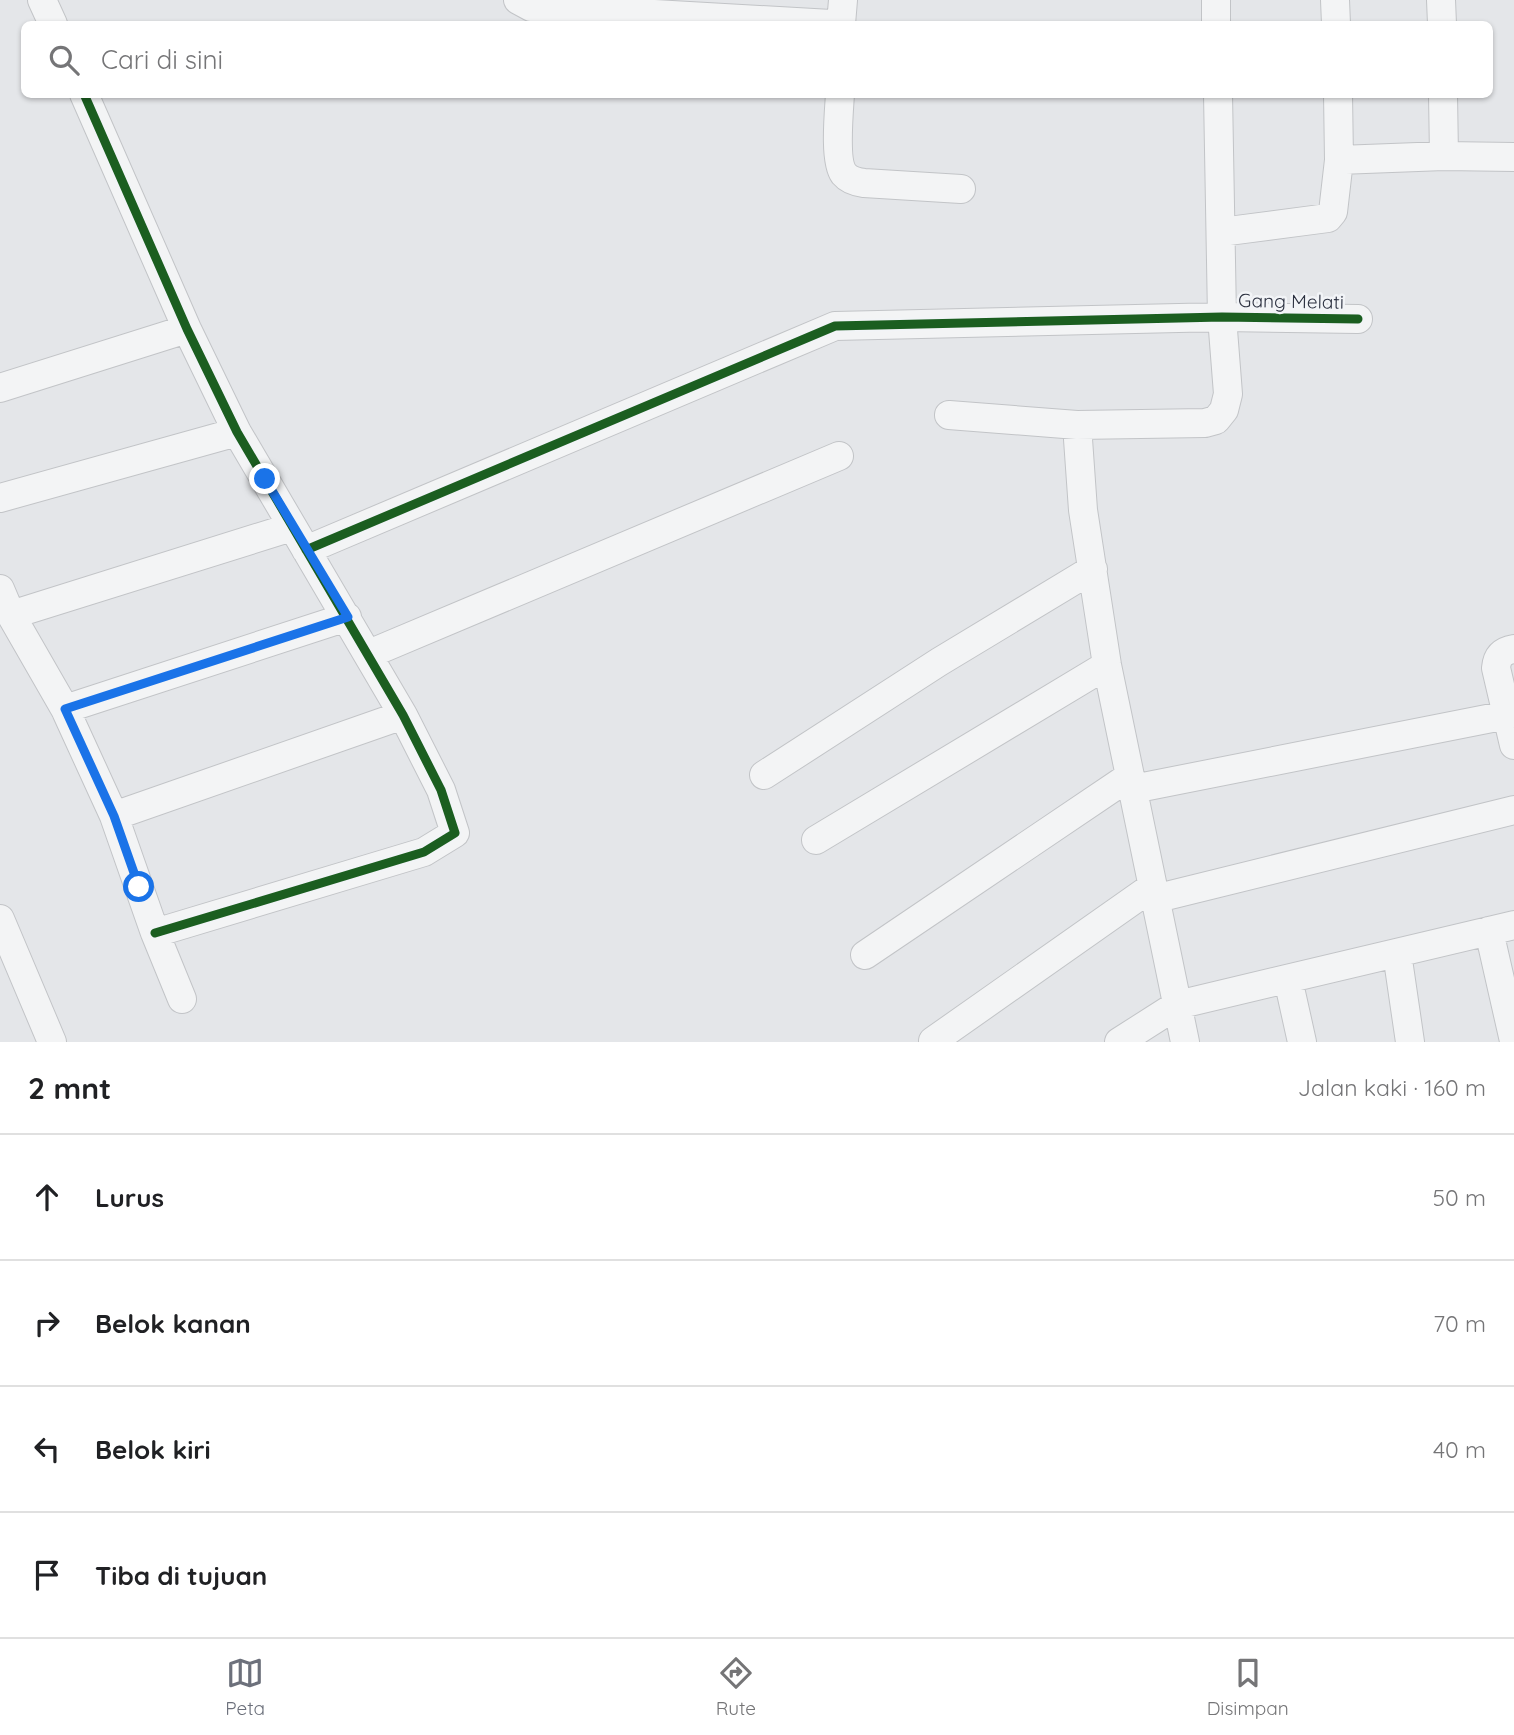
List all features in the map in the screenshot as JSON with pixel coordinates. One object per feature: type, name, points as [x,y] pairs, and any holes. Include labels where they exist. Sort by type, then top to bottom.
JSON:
[{"type":"street","points":[[42,0],[52,21]]},
{"type":"street","points":[[518,0],[531,7],[778,21]]},
{"type":"street","points":[[841,21],[843,0]]},
{"type":"street","points":[[1216,0],[1216,21]]},
{"type":"street","points":[[1335,0],[1336,21]]},
{"type":"street","points":[[1441,0],[1442,21]]},
{"type":"street","points":[[86,98],[187,329],[237,432],[348,617],[403,715],[441,790],[455,833],[424,852],[155,933]]},
{"type":"street","points":[[840,98],[839,144],[841,171],[845,176],[864,183],[961,189]]},
{"type":"street","points":[[949,415],[1076,425],[1205,423],[1216,420],[1224,410],[1228,394],[1222,317],[1218,98]]},
{"type":"street","points":[[1221,232],[1328,218],[1333,212],[1339,160],[1338,98]]},
{"type":"street","points":[[1443,98],[1444,156]]},
{"type":"street","points":[[1339,160],[1444,156],[1514,158]]},
{"type":"street","name":"Gang Melati","points":[[11,615],[299,539],[835,326],[1222,317],[1358,319]]},
{"type":"street","points":[[0,388],[187,329]]},
{"type":"street","points":[[1076,425],[1083,509],[1107,665],[1185,1042]]},
{"type":"street","points":[[0,498],[237,432]]},
{"type":"street","points":[[369,654],[839,456]]},
{"type":"street","points":[[764,775],[939,662],[1093,569]]},
{"type":"street","points":[[0,589],[11,615],[65,709],[114,816],[155,933],[182,999]]},
{"type":"street","points":[[65,709],[348,617]]},
{"type":"street","points":[[1514,649],[1502,652],[1496,668],[1514,746]]},
{"type":"street","points":[[816,840],[1107,665]]},
{"type":"street","points":[[114,816],[403,715]]},
{"type":"street","points":[[864,955],[1131,783],[1507,715]]},
{"type":"street","points":[[933,1041],[1153,893],[1514,810]]},
{"type":"street","points":[[0,919],[52,1042]]},
{"type":"street","points":[[1119,1042],[1177,1005],[1502,928],[1514,1041]]},
{"type":"street","points":[[1397,953],[1410,1042]]},
{"type":"street","points":[[1288,979],[1301,1042]]},
{"type":"cycle path","points":[[86,98],[187,329],[237,432],[403,715],[441,790],[455,833],[424,852],[155,933]]},
{"type":"cycle path","points":[[306,550],[835,326],[1222,317],[1358,319]]},
{"type":"route","points":[[139,887],[114,816],[65,709],[348,617],[265,479]]}]
